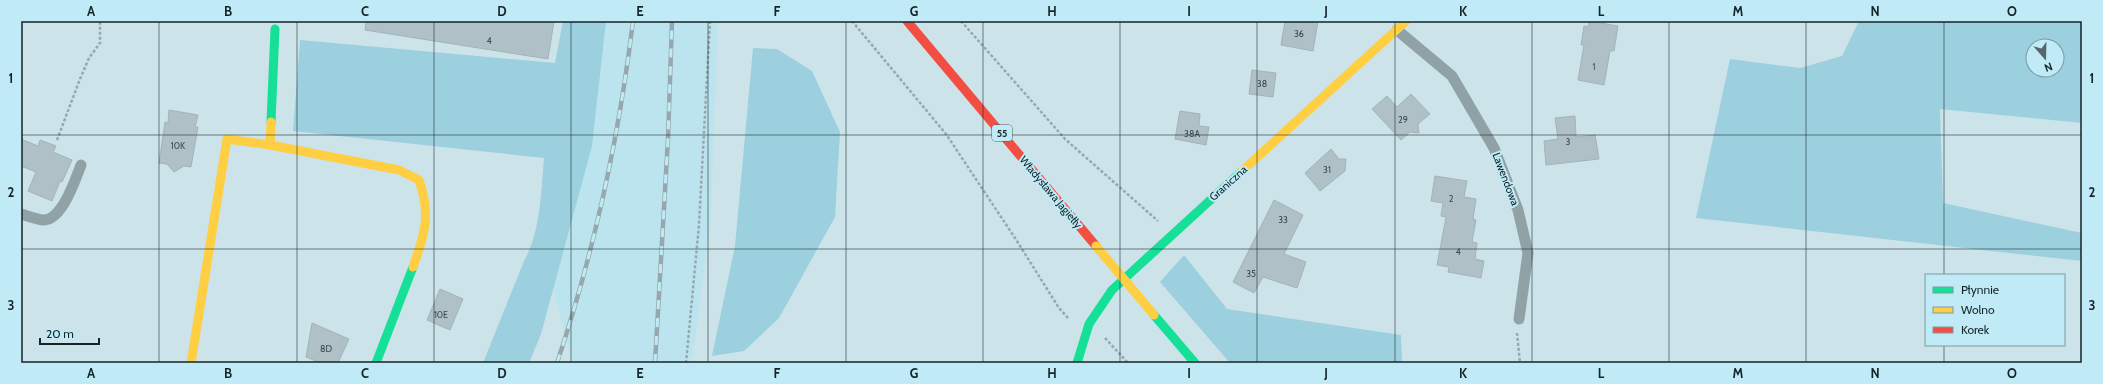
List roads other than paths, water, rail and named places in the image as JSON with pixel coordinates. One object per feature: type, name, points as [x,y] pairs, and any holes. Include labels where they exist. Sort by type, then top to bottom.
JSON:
[{"type":"street","name":"Władysława Jagiełły","points":[[907,21],[1195,363]]},
{"type":"street","name":"Graniczna","points":[[1077,363],[1094,310],[1112,290],[1172,233],[1406,21]]},
{"type":"street","points":[[270,145],[276,25]]},
{"type":"street","points":[[191,363],[227,139],[270,145],[399,170],[419,180],[426,198],[427,215],[424,237],[376,363]]},
{"type":"lane","name":"Lawendowa","points":[[1397,30],[1452,76],[1494,148],[1518,210],[1528,253],[1519,319]]},
{"type":"lane","points":[[21,214],[44,220],[57,214],[70,192],[81,165]]},
{"type":"railway","points":[[557,363],[583,279],[604,194],[613,151],[633,21]]},
{"type":"railway","points":[[655,363],[668,139],[672,21]]}]
